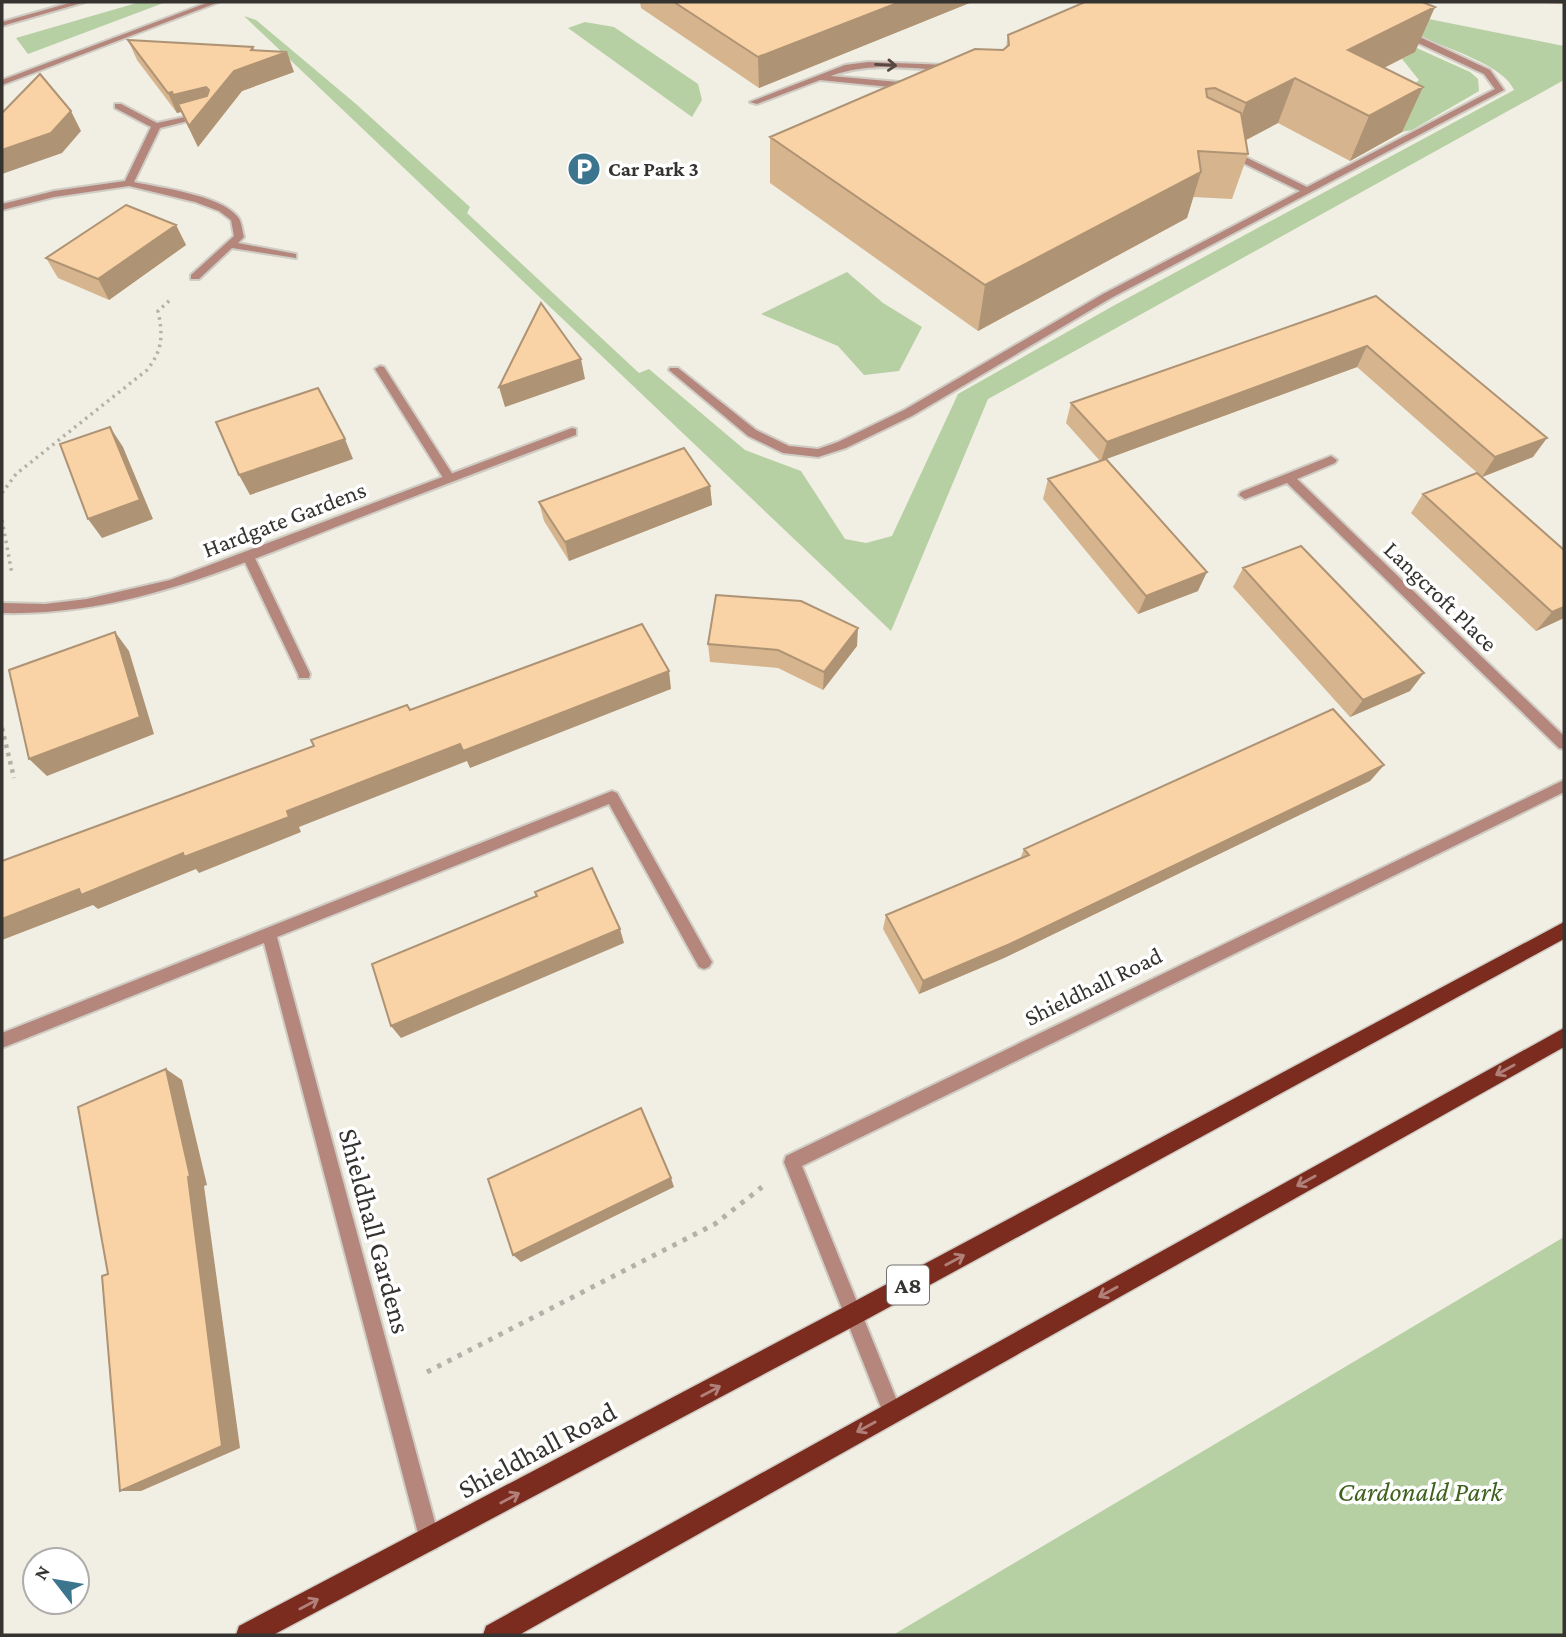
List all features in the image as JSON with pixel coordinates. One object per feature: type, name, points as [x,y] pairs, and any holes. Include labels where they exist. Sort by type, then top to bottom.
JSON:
[{"type":"main road","name":"Shieldhall Road","points":[[248,1635],[430,1541],[852,1315],[1564,930]]},
{"type":"main road","points":[[495,1635],[1564,1037]]},
{"type":"street","points":[[2,24],[81,2]]},
{"type":"street","points":[[2,83],[215,2]]},
{"type":"street","points":[[674,370],[752,433],[787,450],[818,453],[842,445],[908,413],[1107,296],[1500,90],[1487,72],[1391,28]]},
{"type":"street","points":[[754,102],[848,66],[869,64],[952,69]]},
{"type":"street","points":[[821,78],[917,86]]},
{"type":"street","points":[[118,106],[156,126],[212,112]]},
{"type":"street","points":[[129,183],[156,126]]},
{"type":"street","points":[[1222,149],[1305,190]]},
{"type":"street","points":[[2,207],[54,194],[129,183],[158,188],[222,209],[235,219],[239,237],[195,277]]},
{"type":"street","points":[[231,245],[293,256]]},
{"type":"street","points":[[380,369],[449,478]]},
{"type":"street","name":"Hardgate Gardens","points":[[2,608],[30,610],[120,598],[248,556],[572,432]]},
{"type":"street","points":[[1245,495],[1331,460]]},
{"type":"street","name":"Langcroft Place","points":[[1289,478],[1564,744]]},
{"type":"street","points":[[248,556],[304,674]]},
{"type":"street","name":"Shieldhall Road","points":[[792,1162],[1564,786]]},
{"type":"street","points":[[2,1040],[612,797],[705,962]]},
{"type":"street","name":"Shieldhall Gardens","points":[[269,934],[430,1541]]},
{"type":"street","points":[[792,1162],[893,1413]]},
{"type":"path","points":[[2,494],[16,474],[147,370],[160,355],[163,335],[158,311],[195,277]]},
{"type":"path","points":[[2,520],[18,609]]},
{"type":"path","points":[[2,728],[14,778]]},
{"type":"path","points":[[390,1391],[715,1224],[792,1162]]},
{"type":"green space","points":[[140,2],[166,2],[28,54],[16,38]]},
{"type":"green space","points":[[244,16],[256,20],[356,104],[470,207],[467,213],[639,373],[649,369],[745,450],[801,471],[845,539],[866,543],[892,536],[958,394],[1113,306],[1514,90],[1508,81],[1486,65],[1420,36],[1419,17],[1564,46],[1564,80],[988,399],[891,631]]},
{"type":"green space","points":[[585,22],[614,27],[698,84],[702,100],[692,117],[568,28]]},
{"type":"green space","points":[[1410,45],[1470,72],[1478,79],[1479,91],[1412,130],[1402,132],[1395,100],[1419,80],[1402,59],[1414,52]]},
{"type":"green space","points":[[847,272],[883,303],[922,327],[899,371],[864,375],[838,346],[761,314]]},
{"type":"green space","name":"Cardonald Park","points":[[1564,1237],[1564,1635],[893,1635]]},
{"type":"building","points":[[674,2],[900,2],[758,57]]},
{"type":"building","points":[[1085,2],[1422,2],[1435,7],[1348,50],[1423,87],[1369,116],[1295,78],[1246,103],[1215,88],[1206,89],[1207,97],[1241,113],[1248,154],[1198,151],[1201,172],[985,285],[770,137],[975,49],[1003,50],[1009,45],[1008,35]]},
{"type":"building","points":[[128,40],[253,47],[251,50],[287,52],[234,71],[189,126],[178,104],[207,96],[209,90],[206,87],[173,95],[172,92],[168,93]]},
{"type":"building","points":[[40,74],[71,111],[51,133],[2,150],[2,113]]},
{"type":"building","points":[[126,205],[176,225],[98,279],[46,258]]},
{"type":"building","points":[[1376,296],[1547,438],[1495,457],[1367,346],[1107,442],[1071,403]]},
{"type":"building","points":[[541,303],[581,359],[499,387]]},
{"type":"building","points":[[318,388],[345,439],[239,475],[216,422]]},
{"type":"building","points":[[110,427],[140,500],[88,519],[60,444]]},
{"type":"building","points":[[684,448],[710,486],[565,542],[539,502]]},
{"type":"building","points":[[1106,459],[1207,572],[1146,596],[1048,479]]},
{"type":"building","points":[[1477,473],[1564,550],[1564,607],[1552,612],[1423,494]]},
{"type":"building","points":[[1301,546],[1424,673],[1363,700],[1243,568]]},
{"type":"building","points":[[716,595],[801,601],[858,628],[824,672],[778,650],[708,644]]},
{"type":"building","points":[[642,624],[669,671],[463,751],[460,744],[287,811],[289,817],[184,857],[183,853],[81,895],[79,889],[2,919],[2,861],[314,746],[311,740],[407,705],[410,710]]},
{"type":"building","points":[[115,632],[140,717],[29,759],[9,670]]},
{"type":"building","points":[[1333,709],[1384,765],[1010,944],[923,981],[886,915],[1029,855],[1024,849]]},
{"type":"building","points":[[592,868],[620,929],[391,1026],[372,964],[537,896],[535,892]]},
{"type":"building","points":[[166,1069],[190,1176],[188,1177],[222,1446],[120,1491],[102,1276],[108,1274],[78,1107]]},
{"type":"building","points":[[641,1108],[671,1178],[513,1255],[488,1179]]},
{"type":"place","name":"Car Park 3","points":[[584,169]]}]
